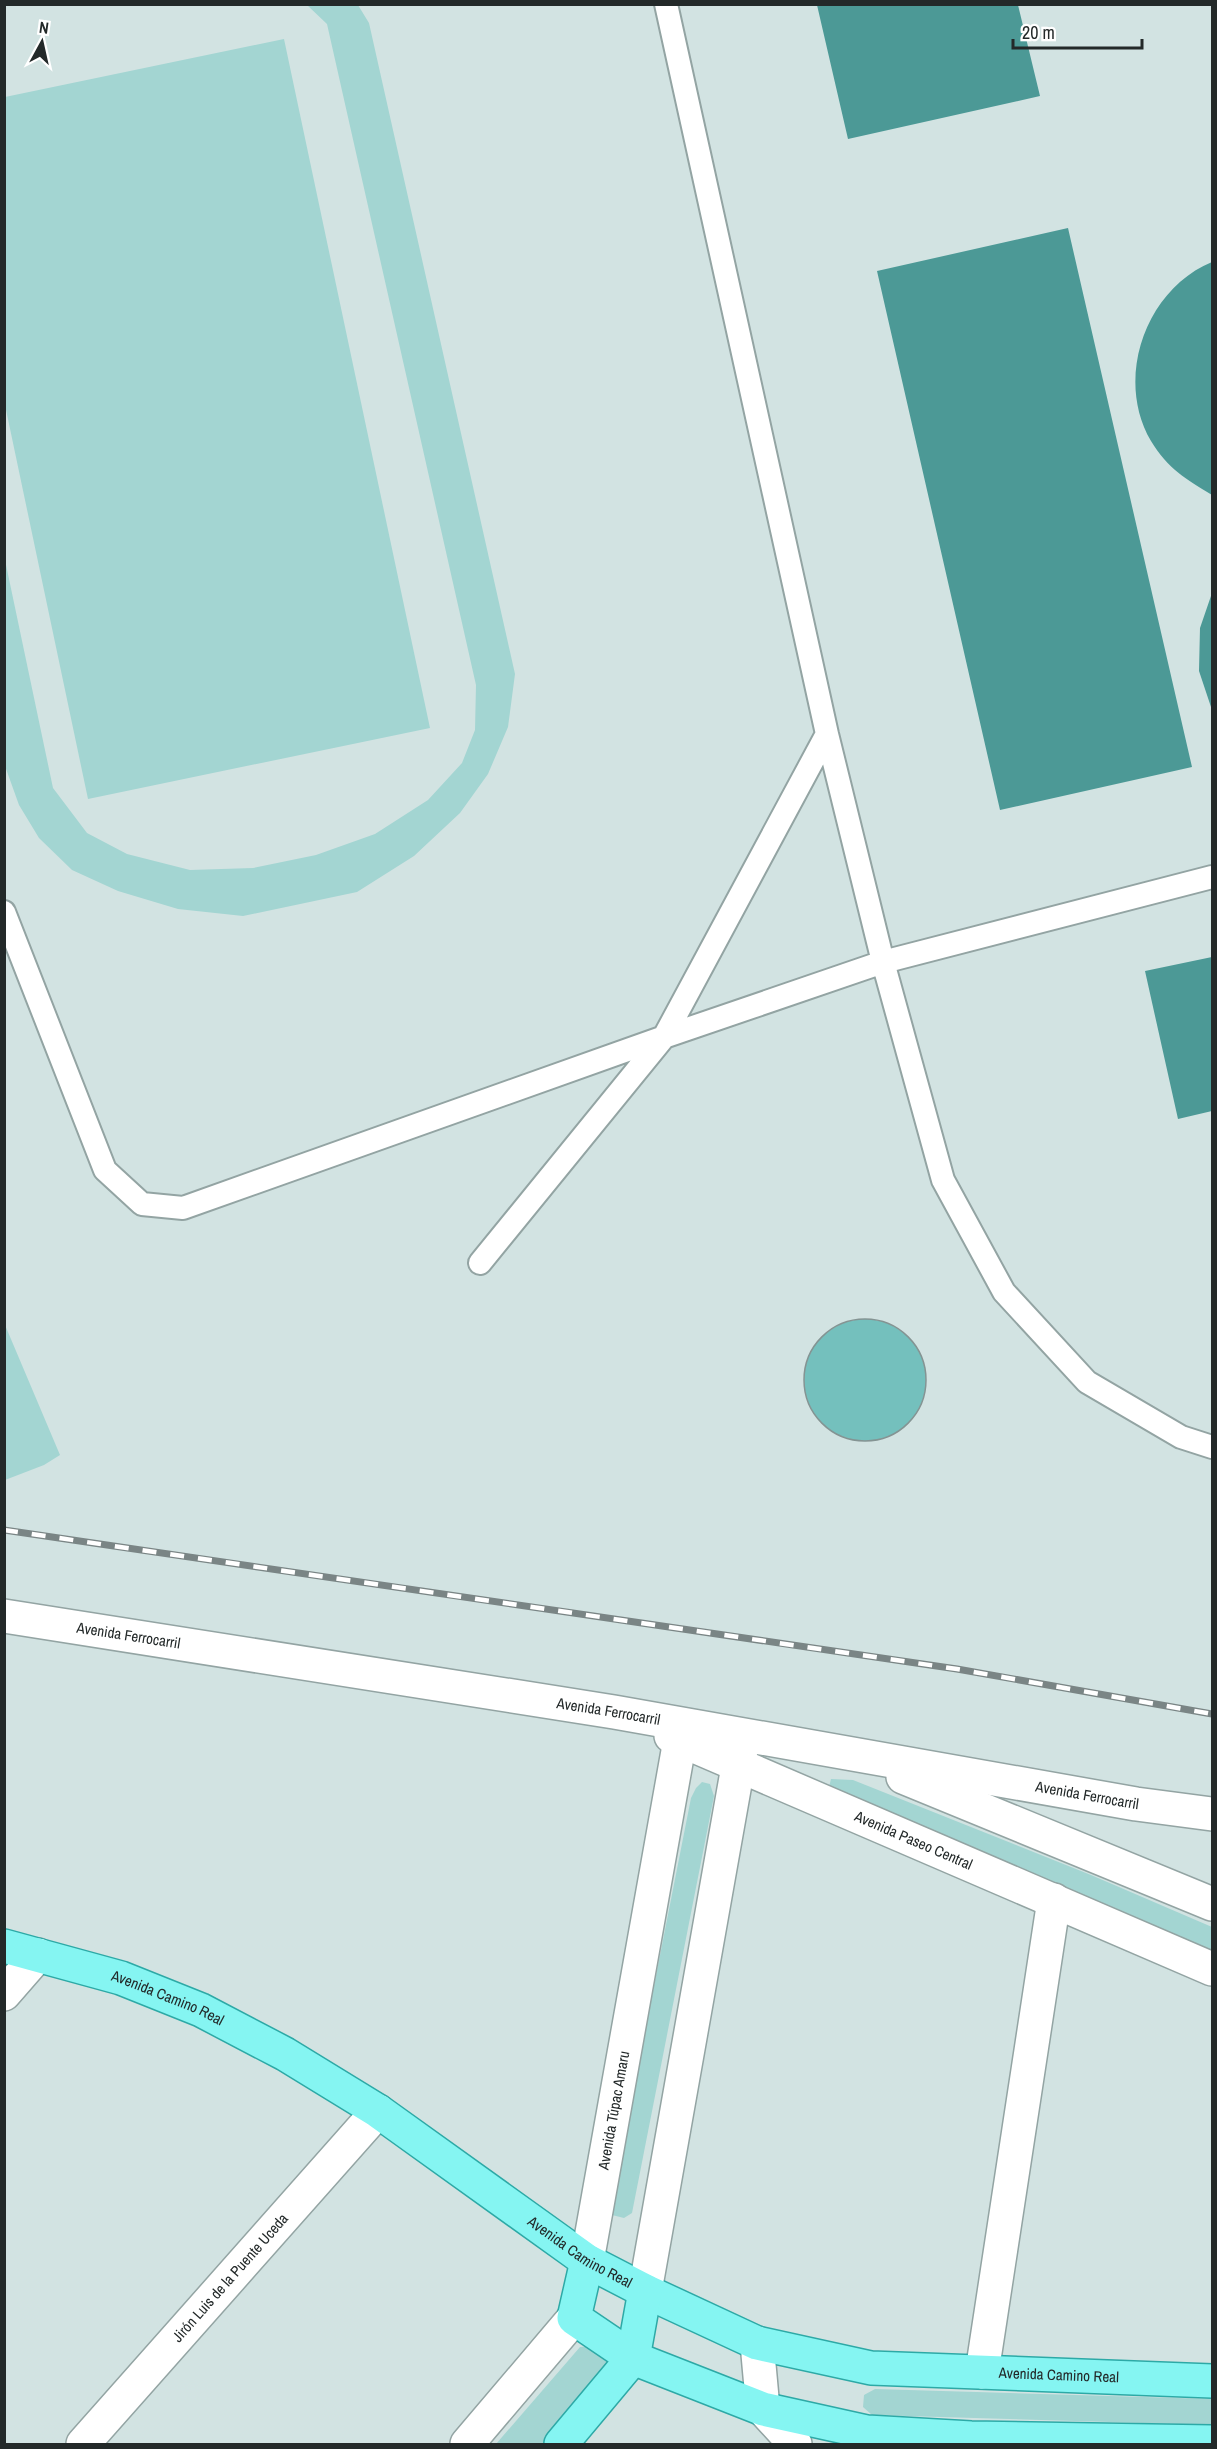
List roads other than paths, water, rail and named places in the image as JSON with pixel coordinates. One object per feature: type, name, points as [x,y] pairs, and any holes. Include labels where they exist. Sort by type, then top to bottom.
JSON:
[{"type":"main road","name":"Avenida Camino Real","points":[[4,1946],[121,1978],[201,2010],[285,2054],[378,2111],[586,2261],[757,2343],[871,2368],[1212,2380]]},
{"type":"main road","name":"Avenida Túpac Amaru","points":[[574,2318],[586,2261]]},
{"type":"main road","points":[[561,2445],[633,2358],[645,2291]]},
{"type":"main road","points":[[574,2318],[633,2358],[763,2409],[867,2432],[971,2438],[1212,2442]]},
{"type":"street","name":"Avenida Ferrocarril","points":[[4,1616],[614,1712],[741,1750],[840,1752],[1136,1804],[1212,1814]]},
{"type":"street","name":"Avenida Paseo Central","points":[[614,1712],[680,1740],[741,1750],[1054,1900],[1212,1969]]},
{"type":"street","name":"Avenida Túpac Amaru","points":[[586,2261],[680,1740]]},
{"type":"street","points":[[645,2291],[741,1750]]},
{"type":"street","points":[[840,1752],[1044,1833],[1212,1904]]},
{"type":"street","points":[[982,2372],[1054,1900]]},
{"type":"street","points":[[4,1994],[38,1955]]},
{"type":"street","name":"Jirón Luis de la Puente Uceda","points":[[83,2445],[378,2111]]},
{"type":"street","name":"Avenida Túpac Amaru","points":[[467,2445],[574,2318]]},
{"type":"street","points":[[757,2343],[763,2409],[795,2445]]},
{"type":"lane","points":[[666,4],[827,734],[883,962],[944,1180],[1004,1292],[1087,1382],[1181,1437],[1212,1447]]},
{"type":"lane","points":[[480,1263],[664,1037],[827,734]]},
{"type":"lane","points":[[4,912],[105,1170],[142,1204],[183,1208],[664,1037],[883,962],[1212,878]]},
{"type":"railway","points":[[4,1530],[957,1669],[1212,1714]]}]
